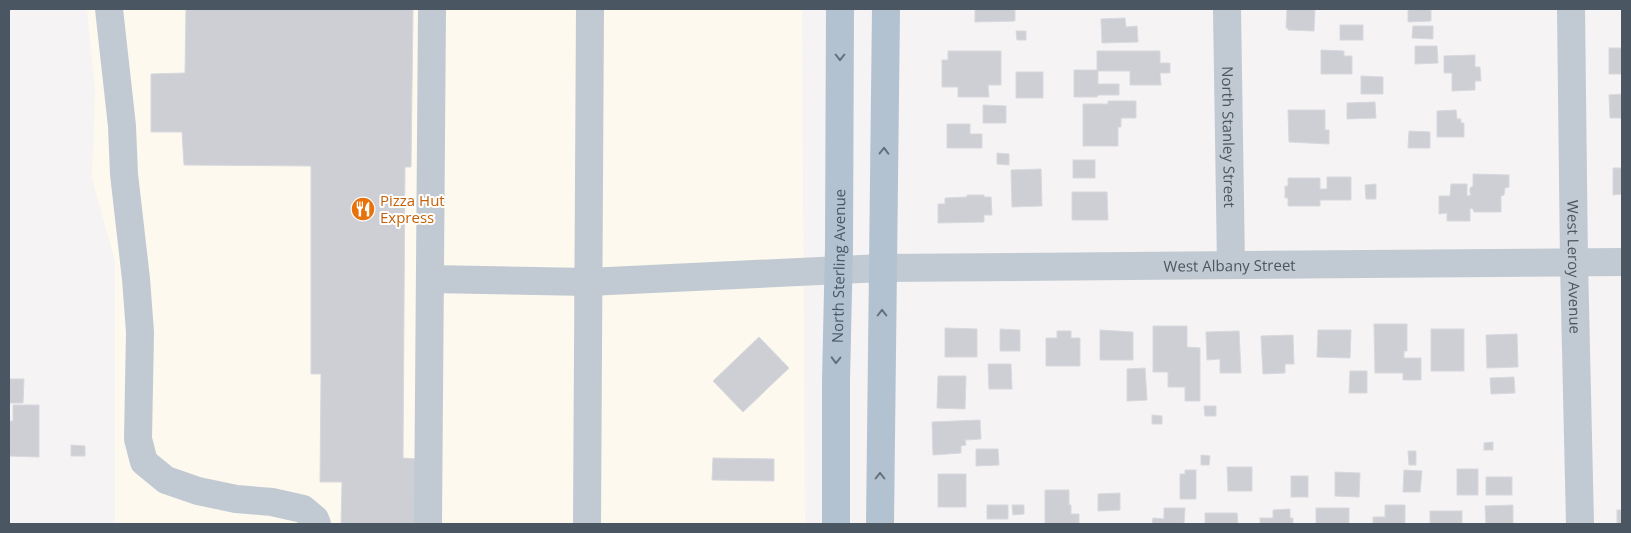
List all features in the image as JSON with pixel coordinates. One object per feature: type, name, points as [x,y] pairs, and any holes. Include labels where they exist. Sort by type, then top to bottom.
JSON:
[{"type":"main road","name":"North Sterling Avenue","points":[[836,524],[840,9]]},
{"type":"main road","points":[[880,524],[886,9]]},
{"type":"street","points":[[109,9],[136,280],[140,332],[138,439],[144,462],[166,480],[198,491],[236,499],[272,502],[303,509],[315,519],[317,524]]},
{"type":"street","points":[[428,524],[432,9]]},
{"type":"street","points":[[587,524],[590,9]]},
{"type":"street","name":"North Stanley Street","points":[[1227,9],[1231,265]]},
{"type":"street","name":"West Leroy Avenue","points":[[1571,9],[1580,524]]},
{"type":"street","name":"West Albany Street","points":[[430,279],[588,282],[882,268],[1622,262]]},
{"type":"shaded area","points":[[87,9],[802,9],[805,524],[115,524],[115,262],[92,178],[95,92]]},
{"type":"building","points":[[186,9],[413,9],[411,167],[405,167],[403,458],[416,459],[415,524],[341,524],[342,482],[320,482],[321,374],[311,374],[311,166],[184,165],[182,132],[151,132],[151,74],[185,73]]},
{"type":"building","points":[[975,9],[1015,9],[1015,21],[975,22]]},
{"type":"building","points":[[1287,9],[1315,9],[1314,31],[1288,30],[1286,28]]},
{"type":"building","points":[[1408,9],[1431,9],[1431,21],[1408,22]]},
{"type":"building","points":[[1125,18],[1126,27],[1137,26],[1138,42],[1102,43],[1101,19]]},
{"type":"building","points":[[1340,25],[1363,25],[1363,40],[1340,40]]},
{"type":"building","points":[[1413,26],[1433,26],[1433,39],[1412,38]]},
{"type":"building","points":[[1016,31],[1026,31],[1026,40],[1017,40]]},
{"type":"building","points":[[1415,46],[1437,46],[1438,63],[1415,64]]},
{"type":"building","points":[[1609,48],[1622,48],[1622,74],[1609,74]]},
{"type":"building","points":[[1321,50],[1344,51],[1344,56],[1352,56],[1352,74],[1321,74]]},
{"type":"building","points":[[948,51],[1001,51],[1001,85],[988,85],[989,97],[958,97],[958,87],[942,87],[942,60],[948,60]]},
{"type":"building","points":[[1097,51],[1160,51],[1160,63],[1170,63],[1170,73],[1160,73],[1161,85],[1130,85],[1130,71],[1098,71],[1098,84],[1119,84],[1119,95],[1074,97],[1074,70],[1097,70]]},
{"type":"building","points":[[1475,55],[1475,67],[1480,67],[1481,81],[1475,81],[1475,90],[1452,91],[1452,73],[1444,73],[1444,56]]},
{"type":"building","points":[[1016,72],[1043,72],[1043,98],[1016,98]]},
{"type":"building","points":[[1361,76],[1383,77],[1383,94],[1361,94]]},
{"type":"building","points":[[1622,94],[1622,118],[1610,118],[1609,95]]},
{"type":"building","points":[[1108,101],[1136,101],[1136,118],[1121,118],[1121,127],[1118,127],[1118,146],[1083,146],[1083,104],[1108,104]]},
{"type":"building","points":[[1375,102],[1376,118],[1347,119],[1347,103]]},
{"type":"building","points":[[983,105],[1006,106],[1006,123],[983,123]]},
{"type":"building","points":[[1288,110],[1325,110],[1325,130],[1329,130],[1329,144],[1289,142]]},
{"type":"building","points":[[1456,110],[1457,119],[1461,119],[1461,123],[1464,123],[1464,137],[1437,137],[1437,111]]},
{"type":"building","points":[[947,124],[970,124],[970,134],[982,134],[982,148],[947,148]]},
{"type":"building","points":[[1409,131],[1430,132],[1430,148],[1408,148]]},
{"type":"building","points":[[997,153],[1009,154],[1009,165],[997,164]]},
{"type":"building","points":[[1073,160],[1095,160],[1095,178],[1073,178]]},
{"type":"building","points":[[1613,168],[1622,168],[1622,194],[1613,195]]},
{"type":"building","points":[[1041,169],[1042,206],[1012,207],[1011,170]]},
{"type":"building","points":[[1473,174],[1509,175],[1509,187],[1505,188],[1504,195],[1501,196],[1501,212],[1474,212],[1470,208],[1470,221],[1447,221],[1447,213],[1439,214],[1439,196],[1450,196],[1451,184],[1467,184],[1467,196],[1471,195],[1470,188],[1473,186]]},
{"type":"building","points":[[1327,177],[1351,177],[1351,200],[1320,200],[1320,206],[1288,206],[1288,198],[1285,198],[1285,186],[1288,186],[1288,178],[1320,178],[1320,189],[1327,189]]},
{"type":"building","points":[[1376,184],[1376,199],[1366,199],[1365,185]]},
{"type":"building","points":[[1072,192],[1107,192],[1108,220],[1072,220]]},
{"type":"building","points":[[967,195],[991,197],[992,215],[984,215],[984,222],[938,223],[938,204],[945,204],[945,198],[967,197]]},
{"type":"building","points":[[1374,324],[1407,324],[1407,351],[1404,351],[1404,358],[1421,358],[1421,380],[1403,380],[1403,373],[1375,373]]},
{"type":"building","points":[[1153,326],[1187,326],[1187,347],[1200,348],[1200,401],[1185,401],[1185,387],[1168,387],[1168,372],[1153,372]]},
{"type":"building","points":[[945,328],[977,329],[977,357],[945,357]]},
{"type":"building","points":[[1000,329],[1020,330],[1020,351],[1000,351]]},
{"type":"building","points":[[1431,329],[1464,329],[1464,371],[1431,371]]},
{"type":"building","points":[[1100,330],[1133,332],[1133,360],[1100,360]]},
{"type":"building","points":[[1318,330],[1351,330],[1350,358],[1317,357]]},
{"type":"building","points":[[1057,331],[1071,331],[1071,338],[1080,338],[1080,366],[1046,366],[1046,338],[1057,338]]},
{"type":"building","points":[[1239,331],[1241,373],[1220,373],[1220,359],[1207,360],[1206,332]]},
{"type":"building","points":[[1517,334],[1518,367],[1487,368],[1486,335]]},
{"type":"building","points":[[1293,335],[1294,364],[1285,364],[1285,373],[1263,374],[1261,336]]},
{"type":"building","points":[[759,337],[789,368],[743,412],[713,381]]},
{"type":"building","points":[[988,364],[1011,364],[1012,389],[989,389]]},
{"type":"building","points":[[1145,368],[1147,400],[1127,401],[1127,369]]},
{"type":"building","points":[[1350,371],[1367,371],[1367,393],[1349,393]]},
{"type":"building","points":[[938,376],[966,376],[965,409],[937,408]]},
{"type":"building","points":[[1514,377],[1515,393],[1491,394],[1490,378]]},
{"type":"building","points":[[9,379],[24,379],[23,403],[9,403]]},
{"type":"building","points":[[13,405],[39,405],[39,457],[9,456],[9,421],[13,421]]},
{"type":"building","points":[[1204,406],[1216,406],[1216,416],[1205,416]]},
{"type":"building","points":[[1152,415],[1162,416],[1162,424],[1152,424]]},
{"type":"building","points":[[980,420],[981,439],[965,440],[966,445],[961,446],[961,453],[933,455],[932,422]]},
{"type":"building","points":[[1493,442],[1493,450],[1484,450],[1484,443]]},
{"type":"building","points":[[71,445],[85,446],[85,456],[71,456]]},
{"type":"building","points":[[976,449],[998,449],[999,465],[976,466]]},
{"type":"building","points":[[1408,451],[1416,451],[1416,465],[1409,465]]},
{"type":"building","points":[[1201,455],[1210,456],[1209,465],[1201,465]]},
{"type":"building","points":[[713,458],[774,459],[774,481],[712,480]]},
{"type":"building","points":[[1227,467],[1252,467],[1252,491],[1228,491]]},
{"type":"building","points":[[1457,469],[1478,469],[1478,495],[1457,495]]},
{"type":"building","points":[[1185,470],[1196,470],[1196,499],[1180,499],[1180,474],[1185,474]]},
{"type":"building","points":[[1404,470],[1422,471],[1420,492],[1403,492]]},
{"type":"building","points":[[1335,472],[1360,473],[1359,497],[1335,496]]},
{"type":"building","points":[[938,474],[966,474],[966,507],[938,507]]},
{"type":"building","points":[[1291,476],[1308,476],[1308,497],[1291,497]]},
{"type":"building","points":[[1486,477],[1512,477],[1512,495],[1486,495]]},
{"type":"building","points":[[1045,490],[1069,490],[1071,514],[1079,514],[1079,524],[1045,524]]},
{"type":"building","points":[[1120,493],[1120,510],[1098,511],[1098,494]]},
{"type":"building","points":[[987,505],[1008,505],[1008,519],[987,519]]},
{"type":"building","points":[[1012,505],[1024,505],[1024,514],[1013,515]]},
{"type":"building","points":[[1385,505],[1405,505],[1405,524],[1373,524],[1373,517],[1385,517]]},
{"type":"building","points":[[1513,505],[1513,524],[1486,524],[1485,506]]},
{"type":"building","points":[[1164,508],[1185,508],[1184,524],[1152,524],[1153,518],[1164,519]]},
{"type":"building","points":[[1316,508],[1349,508],[1349,524],[1316,524]]},
{"type":"building","points":[[1290,509],[1290,518],[1293,518],[1293,524],[1260,524],[1260,518],[1273,518],[1273,510]]},
{"type":"building","points":[[1617,510],[1622,510],[1622,524],[1617,524]]},
{"type":"building","points":[[1430,511],[1462,511],[1462,524],[1430,524]]},
{"type":"building","points":[[1205,513],[1237,513],[1238,524],[1205,524]]},
{"type":"place","name":"Pizza Hut Express","points":[[363,209]]}]
